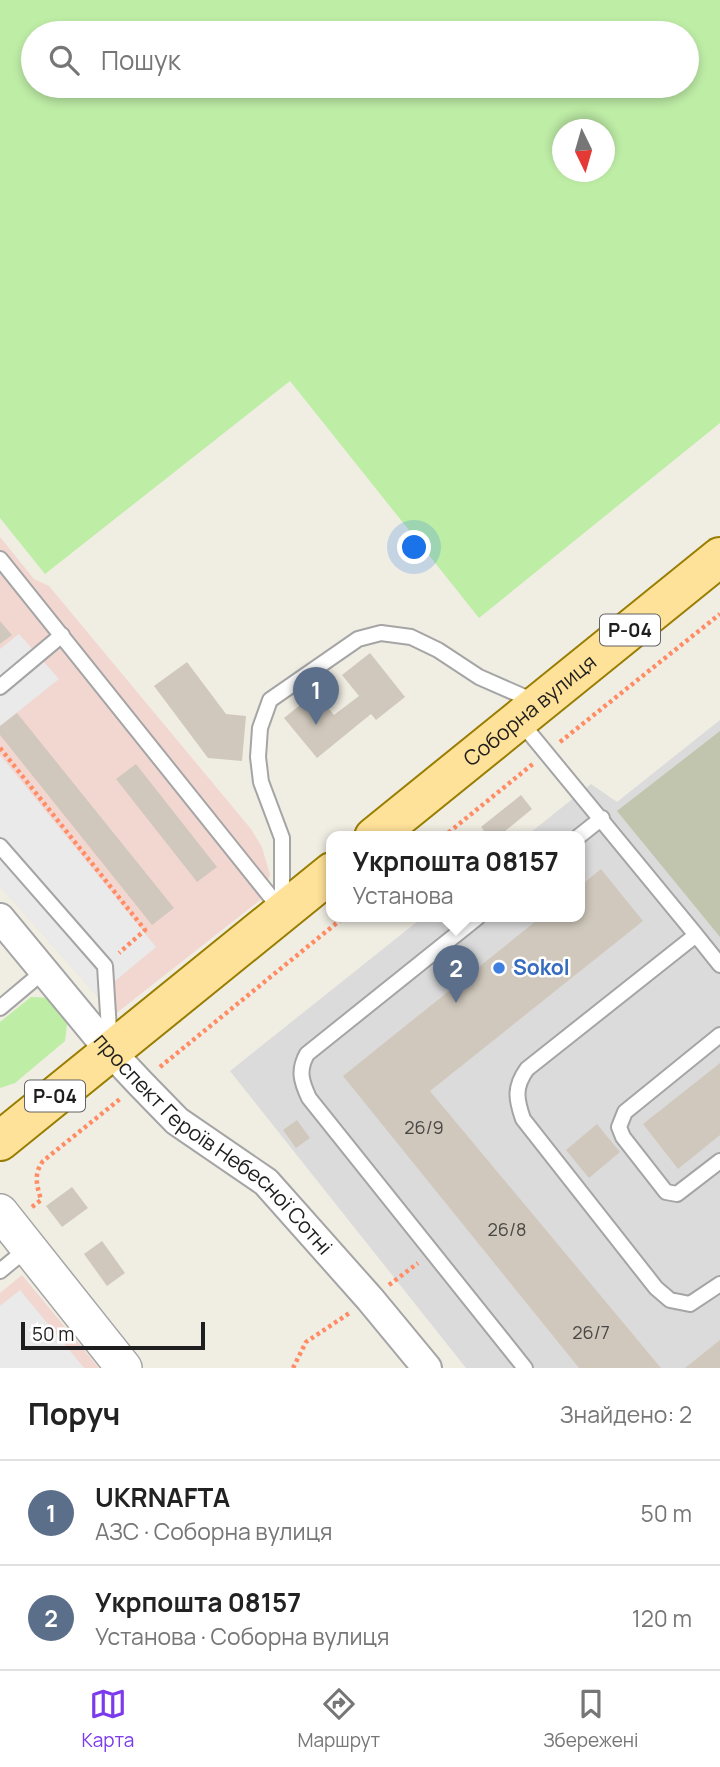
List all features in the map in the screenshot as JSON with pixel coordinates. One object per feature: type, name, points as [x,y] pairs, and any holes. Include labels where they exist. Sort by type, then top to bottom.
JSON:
[{"type":"main road","name":"Соборна вулиця","points":[[381,831],[720,557]]},
{"type":"main road","name":"Р-04","points":[[0,1141],[326,877]]},
{"type":"street","name":"проспект Героїв Небесної Сотні","points":[[0,918],[110,1051],[177,1121],[266,1182],[427,1368]]},
{"type":"street","points":[[0,1212],[124,1368]]},
{"type":"lane","points":[[0,559],[282,912]]},
{"type":"lane","points":[[282,912],[282,838],[261,782],[258,757],[260,728],[270,700],[358,639],[381,633],[411,637],[438,650],[529,711],[547,752],[720,965]]},
{"type":"lane","points":[[0,687],[62,635]]},
{"type":"lane","points":[[585,831],[602,818]]},
{"type":"lane","points":[[0,846],[106,966],[110,1051]]},
{"type":"lane","points":[[472,922],[307,1054],[301,1066],[302,1082],[309,1098],[525,1368]]},
{"type":"lane","points":[[696,935],[527,1069],[519,1082],[516,1098],[523,1119],[656,1288],[670,1300],[690,1304],[720,1284]]},
{"type":"lane","points":[[0,1007],[44,971]]},
{"type":"lane","points":[[720,1035],[625,1112],[619,1127],[623,1137],[666,1192],[677,1194],[720,1161]]},
{"type":"lane","points":[[0,1270],[28,1248]]},
{"type":"path","points":[[450,831],[720,614]]},
{"type":"path","points":[[0,748],[145,930],[106,966]]},
{"type":"shaded area","points":[[0,537],[34,579],[49,586],[251,829],[262,847],[270,875],[260,900],[114,1015],[0,886]]},
{"type":"shaded area","points":[[19,634],[59,679],[0,726],[0,649]]},
{"type":"shaded area","points":[[720,720],[720,1368],[466,1368],[230,1071],[417,922],[585,922],[585,831],[532,831],[591,784],[617,802]]},
{"type":"shaded area","points":[[720,731],[720,937],[617,811]]},
{"type":"shaded area","points":[[0,755],[156,947],[97,996],[0,886]]},
{"type":"shaded area","points":[[22,1275],[99,1368],[0,1368],[0,1293]]},
{"type":"shaded area","points":[[20,1290],[84,1368],[0,1368],[0,1306]]},
{"type":"green space","points":[[0,0],[720,0],[720,423],[479,618],[290,381],[45,574],[0,518]]},
{"type":"green space","points":[[31,997],[54,998],[68,1016],[65,1041],[15,1083],[0,1088],[0,1022]]},
{"type":"building","points":[[0,621],[12,635],[0,644]]},
{"type":"building","points":[[370,653],[405,697],[376,720],[371,714],[317,758],[284,718],[315,693],[334,715],[359,696],[342,675]]},
{"type":"building","points":[[187,662],[226,714],[246,716],[242,761],[208,758],[154,686]]},
{"type":"building","points":[[17,713],[174,908],[152,925],[0,735],[0,726]]},
{"type":"building","points":[[136,764],[217,867],[197,882],[116,779]]},
{"type":"building","points":[[521,795],[532,809],[505,831],[484,831],[481,827]]},
{"type":"building","points":[[601,869],[643,921],[430,1091],[661,1368],[579,1368],[343,1076],[535,922],[585,922],[585,882]]},
{"type":"building","points":[[720,1063],[720,1135],[678,1169],[643,1124]]},
{"type":"building","points":[[297,1120],[310,1138],[296,1148],[283,1130]]},
{"type":"building","points":[[597,1124],[620,1152],[589,1178],[566,1150]]},
{"type":"building","points":[[72,1187],[88,1208],[62,1227],[46,1206]]},
{"type":"building","points":[[102,1241],[125,1273],[107,1286],[84,1254]]},
{"type":"building","points":[[720,1340],[720,1368],[685,1368]]},
{"type":"place","name":"UKRNAFTA","points":[[316,725]]},
{"type":"place","name":"Sokol","points":[[499,968]]},
{"type":"place","name":"Укрпошта 08157","points":[[456,1003]]}]
